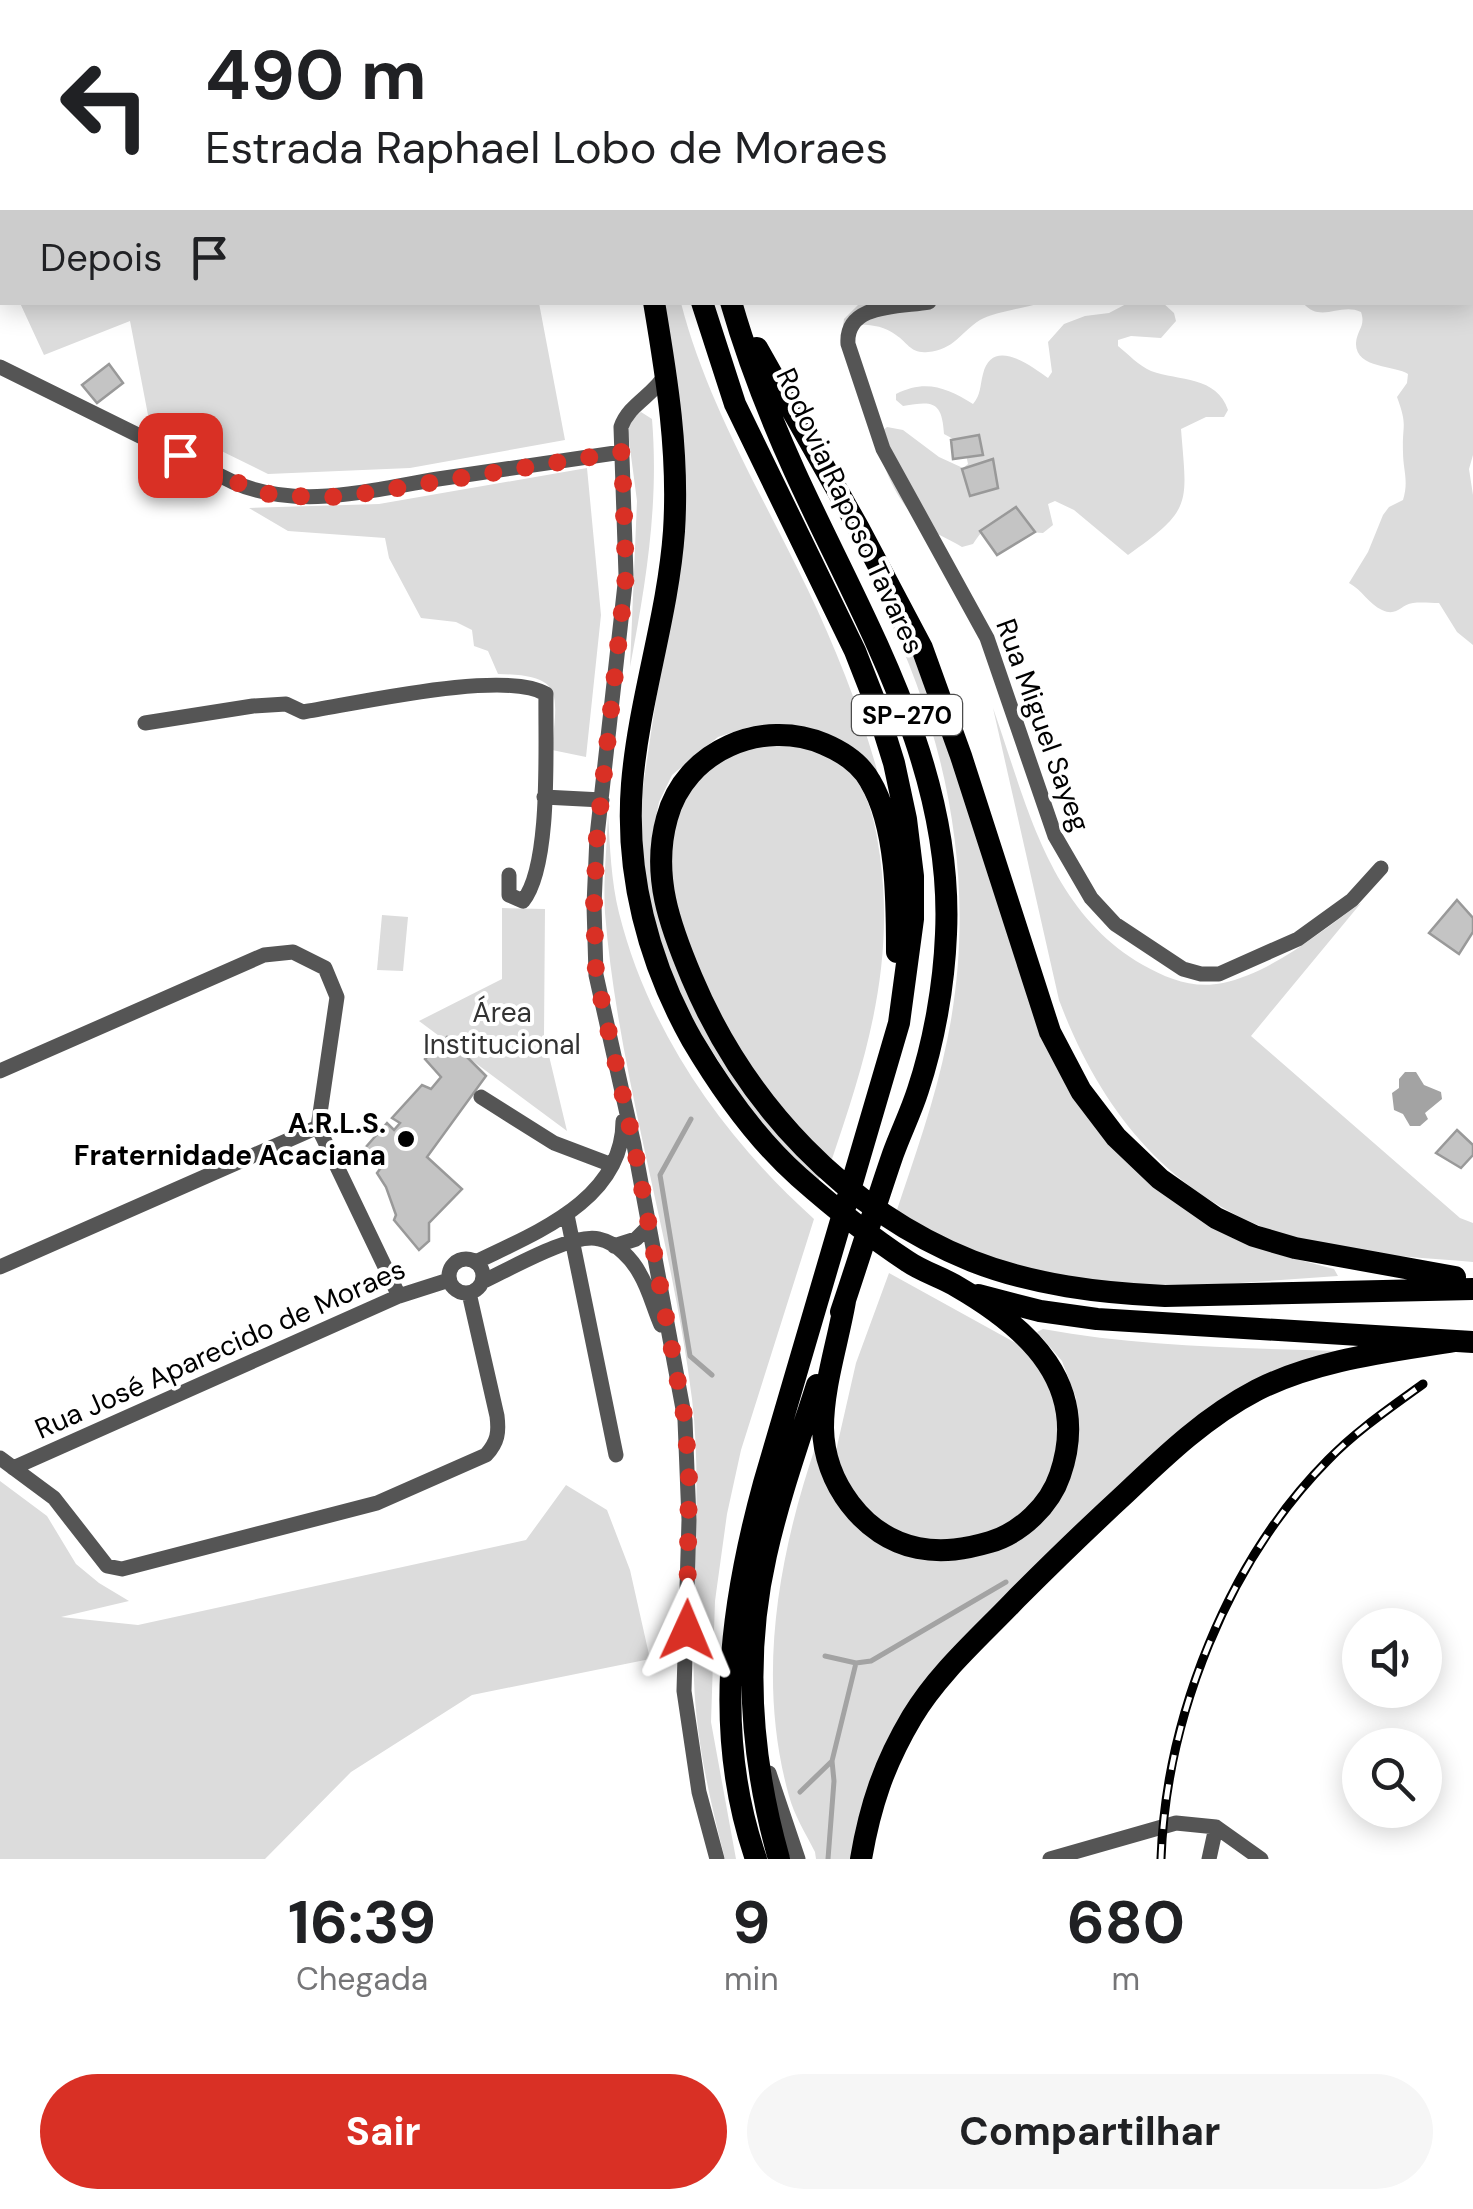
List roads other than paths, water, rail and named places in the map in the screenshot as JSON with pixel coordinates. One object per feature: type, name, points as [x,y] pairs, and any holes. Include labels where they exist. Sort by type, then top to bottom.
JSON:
[{"type":"highway","points":[[654,305],[673,424],[674,534],[632,782],[631,840],[651,952],[691,1038],[751,1127],[794,1173],[912,1265],[964,1291],[1032,1342],[1054,1368],[1069,1414],[1070,1446],[1056,1488],[1033,1517],[1002,1539],[959,1551],[917,1548],[881,1534],[853,1508],[832,1474],[823,1431],[845,1301]]},
{"type":"highway","name":"Rodovia Raposo Tavares","points":[[703,305],[735,404],[855,651],[875,702],[894,762],[913,876],[912,932],[899,1023],[746,1549],[732,1629],[728,1699],[734,1764],[743,1823],[754,1859]]},
{"type":"highway","points":[[735,305],[922,648],[1050,1032],[1081,1091],[1116,1137],[1160,1179],[1216,1218],[1254,1236],[1295,1248],[1473,1280]]},
{"type":"highway","name":"Rodovia Raposo Tavares","points":[[735,305],[745,352],[794,472],[896,683],[918,744],[942,860],[946,932],[938,1004],[923,1071],[845,1301]]},
{"type":"highway","points":[[899,1023],[892,862],[884,813],[870,780],[840,750],[792,734],[744,739],[720,749],[686,780],[667,816],[661,874],[668,922],[700,997],[749,1082],[804,1148],[861,1200],[924,1240],[975,1262],[1046,1283],[1116,1294],[1473,1288]]},
{"type":"highway","points":[[964,1291],[1097,1319],[1464,1341]]},
{"type":"highway","name":"SP-270","points":[[779,1859],[757,1764],[751,1672],[765,1558],[845,1301]]},
{"type":"highway","points":[[861,1859],[870,1807],[888,1762],[923,1702],[952,1665],[1056,1559],[1182,1440],[1222,1410],[1282,1378],[1348,1359],[1464,1341]]},
{"type":"street","name":"Rua Miguel Sayeg","points":[[913,305],[861,315],[850,327],[848,344],[883,449],[987,638],[1055,836],[1090,898],[1115,924],[1182,969],[1219,974],[1298,938],[1352,900],[1381,868]]},
{"type":"street","points":[[0,366],[233,482],[257,492],[282,496],[342,497],[622,452]]},
{"type":"street","points":[[666,374],[658,388],[625,414],[621,426],[626,575],[594,905],[596,975],[677,1366],[689,1474],[684,1691],[699,1792],[716,1859]]},
{"type":"street","points":[[641,404],[661,410],[673,424]]},
{"type":"street","points":[[145,724],[253,706],[286,704],[303,712],[460,688],[535,687],[546,694],[544,797],[538,869],[523,901],[509,895],[509,875]]},
{"type":"street","points":[[544,797],[602,800]]},
{"type":"street","points":[[0,1071],[264,955],[293,952],[325,968],[337,997],[318,1127],[399,1296]]},
{"type":"street","points":[[480,1097],[554,1143],[612,1165]]},
{"type":"street","points":[[476,1262],[567,1215],[593,1192],[612,1165],[623,1136],[623,1102]]},
{"type":"street","points":[[0,1268],[318,1127]]},
{"type":"street","points":[[567,1215],[616,1454]]},
{"type":"street","points":[[614,1246],[636,1239],[650,1226]]},
{"type":"street","points":[[7,1463],[54,1498],[96,1556],[107,1566],[122,1568],[377,1502],[486,1454],[499,1433],[476,1288],[482,1271],[476,1262],[466,1258],[456,1261],[449,1280],[459,1292],[476,1288],[588,1238],[601,1239],[629,1257],[642,1276],[677,1366]]},
{"type":"street","name":"Rua José Aparecido de Moraes","points":[[7,1463],[399,1296],[449,1280]]},
{"type":"street","points":[[751,1672],[768,1770],[798,1859]]},
{"type":"street","points":[[1050,1859],[1176,1823],[1216,1826],[1261,1859]]},
{"type":"street","points":[[1209,1859],[1216,1826]]},
{"type":"waterway","points":[[691,1119],[660,1175],[690,1356],[712,1375]]},
{"type":"waterway","points":[[825,1656],[856,1663],[871,1661],[1006,1582]]},
{"type":"waterway","points":[[828,1859],[832,1761],[856,1663]]},
{"type":"waterway","points":[[800,1792],[832,1761]]},
{"type":"railway","points":[[1161,1859],[1175,1751],[1209,1644],[1233,1593],[1292,1500],[1328,1460],[1423,1384]]},
{"type":"place","name":"A.R.L.S. Fraternidade Acaciana","points":[[406,1139]]},
{"type":"park label","name":"Área Institucional","points":[[502,1028]]}]
